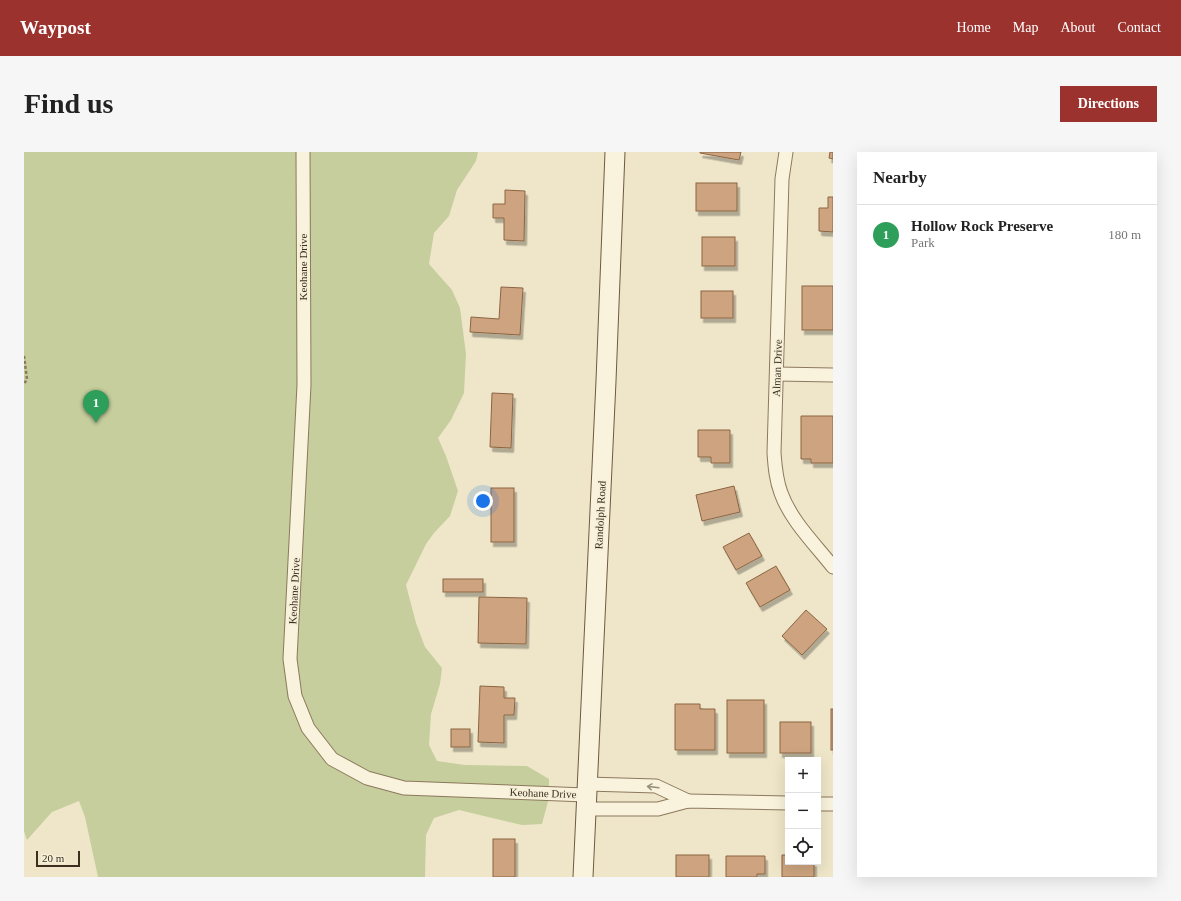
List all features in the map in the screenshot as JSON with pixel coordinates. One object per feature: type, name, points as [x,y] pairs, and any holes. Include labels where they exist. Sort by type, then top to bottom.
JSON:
[{"type":"street","name":"Keohane Drive","points":[[303,152],[304,385],[290,660],[295,696],[308,728],[332,759],[367,778],[404,788],[586,796],[658,809],[688,801],[785,803]]},
{"type":"street","name":"Randolph Road","points":[[583,877],[615,152]]},
{"type":"street","name":"Alman Drive","points":[[786,152],[782,179],[774,453],[776,474],[781,493],[792,515],[833,567]]},
{"type":"street","points":[[777,374],[833,375]]},
{"type":"street","name":"Keohane Drive","points":[[586,796],[656,786],[688,801]]},
{"type":"street","points":[[821,804],[833,804]]},
{"type":"path","points":[[24,356],[27,379],[24,384]]},
{"type":"green space","points":[[24,152],[478,152],[476,161],[457,190],[449,216],[434,233],[429,264],[452,290],[460,308],[466,354],[464,393],[451,420],[438,438],[458,491],[450,516],[426,544],[406,585],[416,623],[425,647],[442,668],[440,684],[431,714],[429,745],[437,761],[465,765],[527,766],[549,779],[549,798],[542,824],[522,825],[459,810],[434,818],[426,835],[425,877],[98,877],[85,817],[79,801],[52,812],[27,840],[24,831]]},
{"type":"building","points":[[700,152],[741,152],[739,160]]},
{"type":"building","points":[[830,152],[833,152],[833,159],[829,158]]},
{"type":"building","points":[[696,183],[737,183],[737,211],[696,211]]},
{"type":"building","points":[[505,190],[525,191],[524,241],[504,240],[504,218],[493,218],[493,204],[505,204]]},
{"type":"building","points":[[828,197],[833,197],[833,232],[819,231],[819,208],[828,208]]},
{"type":"building","points":[[702,237],[735,237],[735,266],[702,266]]},
{"type":"building","points":[[802,286],[833,286],[833,330],[802,330]]},
{"type":"building","points":[[501,287],[523,288],[520,335],[470,332],[471,317],[499,319]]},
{"type":"building","points":[[701,291],[733,291],[733,318],[701,318]]},
{"type":"building","points":[[492,393],[513,394],[511,448],[490,447]]},
{"type":"building","points":[[801,416],[833,416],[833,463],[811,463],[811,459],[801,459]]},
{"type":"building","points":[[698,430],[730,430],[730,463],[711,463],[711,457],[698,457]]},
{"type":"building","points":[[734,486],[740,512],[702,521],[696,495]]},
{"type":"building","points":[[491,488],[514,488],[514,542],[491,542]]},
{"type":"building","points":[[749,533],[762,556],[736,570],[723,547]]},
{"type":"building","points":[[776,566],[790,590],[760,607],[746,583]]},
{"type":"building","points":[[443,579],[483,579],[483,592],[443,592]]},
{"type":"building","points":[[479,597],[527,598],[526,644],[478,643]]},
{"type":"building","points":[[806,610],[827,629],[802,655],[782,636]]},
{"type":"building","points":[[480,686],[504,687],[504,698],[515,698],[514,715],[504,715],[504,743],[478,742]]},
{"type":"building","points":[[727,700],[764,700],[764,753],[727,753]]},
{"type":"building","points":[[675,704],[700,704],[700,709],[715,709],[715,750],[675,750]]},
{"type":"building","points":[[831,709],[833,709],[833,750],[831,750]]},
{"type":"building","points":[[780,722],[811,722],[811,753],[780,753]]},
{"type":"building","points":[[451,729],[470,729],[470,747],[451,747]]},
{"type":"building","points":[[493,839],[515,839],[515,877],[493,877]]},
{"type":"building","points":[[676,855],[709,855],[709,877],[676,877]]},
{"type":"building","points":[[782,855],[785,855],[785,865],[814,865],[814,877],[782,877]]},
{"type":"building","points":[[726,856],[765,856],[765,874],[757,874],[757,877],[726,877]]},
{"type":"place","name":"Hollow Rock Preserve","points":[[96,423]]}]
